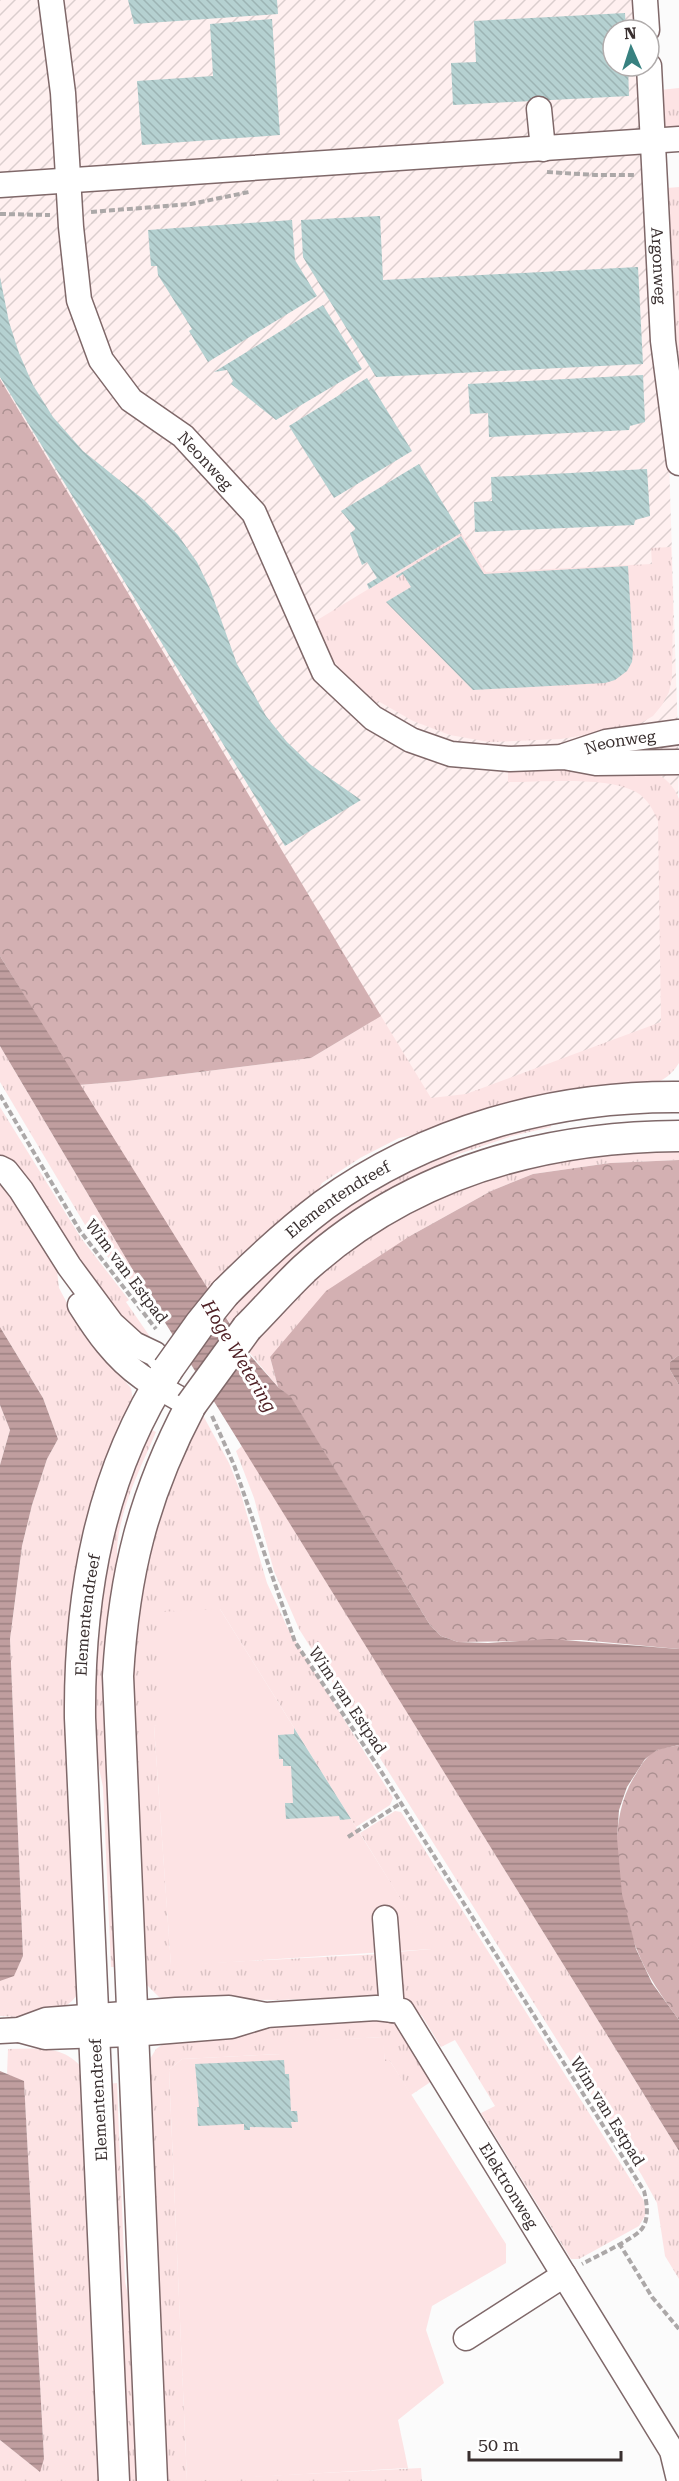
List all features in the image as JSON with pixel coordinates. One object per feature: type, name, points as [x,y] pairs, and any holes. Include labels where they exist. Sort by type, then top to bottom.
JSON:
[{"type":"main road","name":"Elementendreef","points":[[114,2481],[80,1718],[83,1619],[92,1561],[105,1509],[122,1459],[148,1400],[200,1324],[225,1293],[288,1233],[363,1180],[420,1149],[492,1123],[569,1104],[641,1097],[679,1097]]},
{"type":"main road","name":"Elementendreef","points":[[152,2481],[118,1676],[120,1630],[131,1559],[143,1514],[162,1464],[247,1328],[305,1269],[342,1239],[390,1208],[447,1179],[515,1155],[576,1142],[630,1136],[679,1136]]},
{"type":"street","name":"Neonweg","points":[[51,0],[63,93],[70,179],[70,214],[79,300],[101,360],[131,400],[183,436],[254,513],[324,672],[373,718],[411,740],[452,754],[510,759],[564,757],[596,763],[679,762]]},
{"type":"street","points":[[645,0],[646,18]]},
{"type":"street","name":"Argonweg","points":[[650,78],[663,341],[679,463]]},
{"type":"street","points":[[539,109],[542,160]]},
{"type":"street","points":[[0,185],[70,179],[542,160],[653,141],[679,139]]},
{"type":"street","name":"Neonweg","points":[[564,757],[606,742],[679,732]]},
{"type":"street","points":[[0,1168],[6,1171],[21,1190],[69,1266],[112,1324],[134,1344],[155,1354],[163,1377],[199,1406]]},
{"type":"street","points":[[10,2030],[45,2037],[95,2026],[131,2024],[231,2026],[266,2015],[376,2008],[392,2010],[385,1918]]},
{"type":"street","name":"Elektronweg","points":[[392,2010],[402,2011],[672,2451],[679,2480]]},
{"type":"street","points":[[466,2338],[564,2275]]},
{"type":"path","points":[[542,160],[595,176],[654,174]]},
{"type":"path","points":[[0,214],[70,214],[190,204],[252,192]]},
{"type":"path","name":"Wim van Estpad","points":[[0,1095],[80,1231],[162,1339]]},
{"type":"path","name":"Wim van Estpad","points":[[199,1406],[234,1465],[295,1642],[401,1803],[644,2191],[647,2211],[640,2231],[564,2275]]},
{"type":"path","points":[[348,1837],[401,1803]]},
{"type":"path","points":[[619,2243],[652,2297],[679,2329]]},
{"type":"shaded area","points":[[0,0],[654,0],[655,18],[601,18],[601,78],[657,78],[679,768],[670,1068],[411,1128],[0,429]]},
{"type":"green space","points":[[679,88],[679,126],[663,127],[660,90]]},
{"type":"green space","points":[[679,187],[679,396],[675,374],[667,188]]},
{"type":"green space","points":[[0,379],[381,1016],[311,1058],[79,1085],[0,956]]},
{"type":"green space","points":[[461,533],[486,572],[652,564],[651,548],[671,547],[672,678],[669,692],[653,716],[626,728],[561,739],[489,742],[450,735],[413,721],[378,701],[375,705],[368,699],[329,654],[321,642],[314,622]]},
{"type":"green space","points":[[561,768],[629,770],[654,774],[668,781],[679,799],[679,1063],[672,1073],[663,1079],[643,1087],[399,1138],[360,1158],[322,1183],[314,1198],[211,1295],[79,1085],[311,1058],[381,1016],[431,1098],[466,1094],[661,1022],[658,821],[644,798],[624,787],[574,781],[508,782],[508,770]]},
{"type":"green space","points":[[0,1046],[143,1287],[136,1292],[94,1240],[0,1082]]},
{"type":"green space","points":[[0,1107],[81,1238],[129,1300],[126,1302],[153,1341],[125,1328],[8,1159],[0,1156]]},
{"type":"green space","points":[[550,1118],[551,1127],[512,1136],[459,1154],[407,1184],[233,1328],[223,1312],[290,1244],[414,1163]]},
{"type":"green space","points":[[679,1145],[679,1160],[610,1163],[533,1174],[491,1191],[410,1236],[270,1357],[278,1387],[244,1346],[328,1262],[442,1192],[554,1155]]},
{"type":"green space","points":[[679,1160],[679,1355],[670,1362],[670,1370],[679,1385],[679,1649],[581,1640],[458,1642],[441,1636],[430,1625],[291,1398],[278,1387],[270,1357],[326,1291],[410,1236],[491,1191],[533,1174],[610,1163]]},
{"type":"green space","points":[[0,1186],[9,1190],[49,1255],[57,1271],[59,1288],[83,1333],[131,1388],[133,1400],[101,1490],[77,1995],[62,2008],[53,2012],[20,2017],[0,2016],[0,1981],[14,1975],[23,1956],[10,1639],[22,1546],[47,1459],[58,1439],[43,1398],[0,1327]]},
{"type":"green space","points":[[0,1405],[10,1430],[0,1465]]},
{"type":"green space","points":[[200,1410],[229,1463],[240,1491],[267,1583],[289,1631],[393,1798],[390,1805],[356,1827],[220,1609],[160,1725],[154,1726],[171,1965],[380,1954],[382,1988],[376,1996],[279,2000],[171,1999],[159,1997],[146,1984],[129,1701],[143,1552]]},
{"type":"green space","points":[[148,1428],[156,1432],[126,1503],[117,1548],[120,1967],[111,1967],[103,1787],[93,1740],[90,1694],[102,1561]]},
{"type":"green space","points":[[242,1446],[679,2151],[679,2279],[665,2256],[657,2203],[641,2174],[299,1629],[274,1571],[254,1498],[236,1451]]},
{"type":"green space","points":[[220,1609],[432,1949],[171,1966],[154,1726],[160,1724],[158,1612]]},
{"type":"green space","points":[[679,1745],[679,2020],[646,1969],[630,1930],[619,1885],[617,1837],[626,1793],[642,1764],[657,1750]]},
{"type":"green space","points":[[395,1811],[401,1812],[644,2201],[646,2214],[639,2226],[579,2259],[571,2259],[481,2113],[495,2106],[455,2040],[441,2047],[422,2016],[403,2000],[397,1952],[431,1949],[360,1833]]},
{"type":"green space","points":[[381,2019],[399,2024],[435,2079],[411,2095],[390,2061],[385,2061],[382,2037],[281,2043],[281,2054],[182,2059],[169,2070],[187,2480],[421,2468],[422,2481],[163,2481],[147,2064],[156,2049],[166,2042],[260,2029]]},
{"type":"green space","points":[[383,2037],[385,2061],[390,2061],[506,2244],[506,2263],[432,2306],[426,2330],[444,2383],[398,2420],[408,2468],[187,2481],[169,2070],[182,2059],[281,2054],[280,2042]]},
{"type":"green space","points":[[8,2049],[39,2049],[58,2052],[67,2055],[83,2069],[104,2481],[0,2481],[0,2440],[39,2471],[44,2459],[24,2082],[7,2074]]},
{"type":"green space","points":[[117,2083],[125,2282],[136,2330],[142,2481],[124,2481],[107,2084]]},
{"type":"water","name":"Hoge Wetering","points":[[0,956],[248,1353],[278,1387],[291,1397],[430,1625],[441,1636],[458,1642],[488,1643],[550,1639],[679,1649],[679,1745],[657,1750],[645,1759],[627,1787],[619,1810],[617,1838],[622,1894],[636,1949],[652,1983],[679,2020],[679,2151],[143,1287],[0,1046]]},
{"type":"water","points":[[0,1327],[43,1398],[58,1439],[47,1459],[22,1546],[10,1639],[23,1956],[14,1976],[0,1981],[0,1465],[10,1430],[0,1405]]},
{"type":"water","points":[[679,1355],[679,1385],[670,1370],[670,1362]]},
{"type":"water","points":[[0,2071],[24,2081],[44,2459],[40,2472],[0,2440]]},
{"type":"building","points":[[128,0],[277,0],[278,14],[134,24]]},
{"type":"building","points":[[625,13],[625,18],[601,18],[601,78],[628,78],[629,96],[453,105],[451,63],[476,62],[474,21]]},
{"type":"building","points":[[272,19],[280,135],[142,145],[137,81],[213,76],[210,24]]},
{"type":"building","points":[[380,216],[383,280],[638,267],[643,364],[376,377],[303,257],[301,220]]},
{"type":"building","points":[[292,220],[295,260],[317,296],[208,362],[189,331],[192,329],[158,275],[157,266],[151,266],[148,230]]},
{"type":"building","points":[[0,277],[9,322],[19,353],[33,385],[53,417],[83,451],[144,500],[178,535],[197,562],[210,589],[237,664],[266,716],[287,742],[311,765],[361,800],[285,846],[0,377]]},
{"type":"building","points":[[323,305],[362,369],[276,420],[231,384],[233,381],[227,370],[214,372]]},
{"type":"building","points":[[643,375],[645,422],[630,426],[629,430],[489,437],[488,413],[470,414],[468,384]]},
{"type":"building","points":[[367,378],[412,451],[334,498],[289,426]]},
{"type":"building","points":[[419,464],[461,533],[369,589],[367,584],[377,578],[367,562],[362,565],[350,533],[355,528],[341,511]]},
{"type":"building","points":[[647,469],[650,516],[635,520],[634,525],[475,532],[474,502],[492,501],[491,477]]},
{"type":"building","points":[[461,536],[484,574],[628,566],[633,651],[632,662],[627,671],[615,680],[605,683],[473,690],[386,602],[411,587],[403,574],[397,578],[396,576]]},
{"type":"building","points":[[294,1728],[351,1819],[340,1820],[339,1816],[286,1819],[285,1803],[293,1803],[291,1766],[283,1766],[283,1759],[279,1759],[278,1735],[294,1734]]},
{"type":"building","points":[[284,2060],[285,2074],[289,2074],[291,2111],[297,2111],[298,2122],[291,2122],[292,2128],[250,2127],[250,2130],[244,2130],[244,2124],[198,2126],[197,2107],[199,2107],[195,2064]]}]
